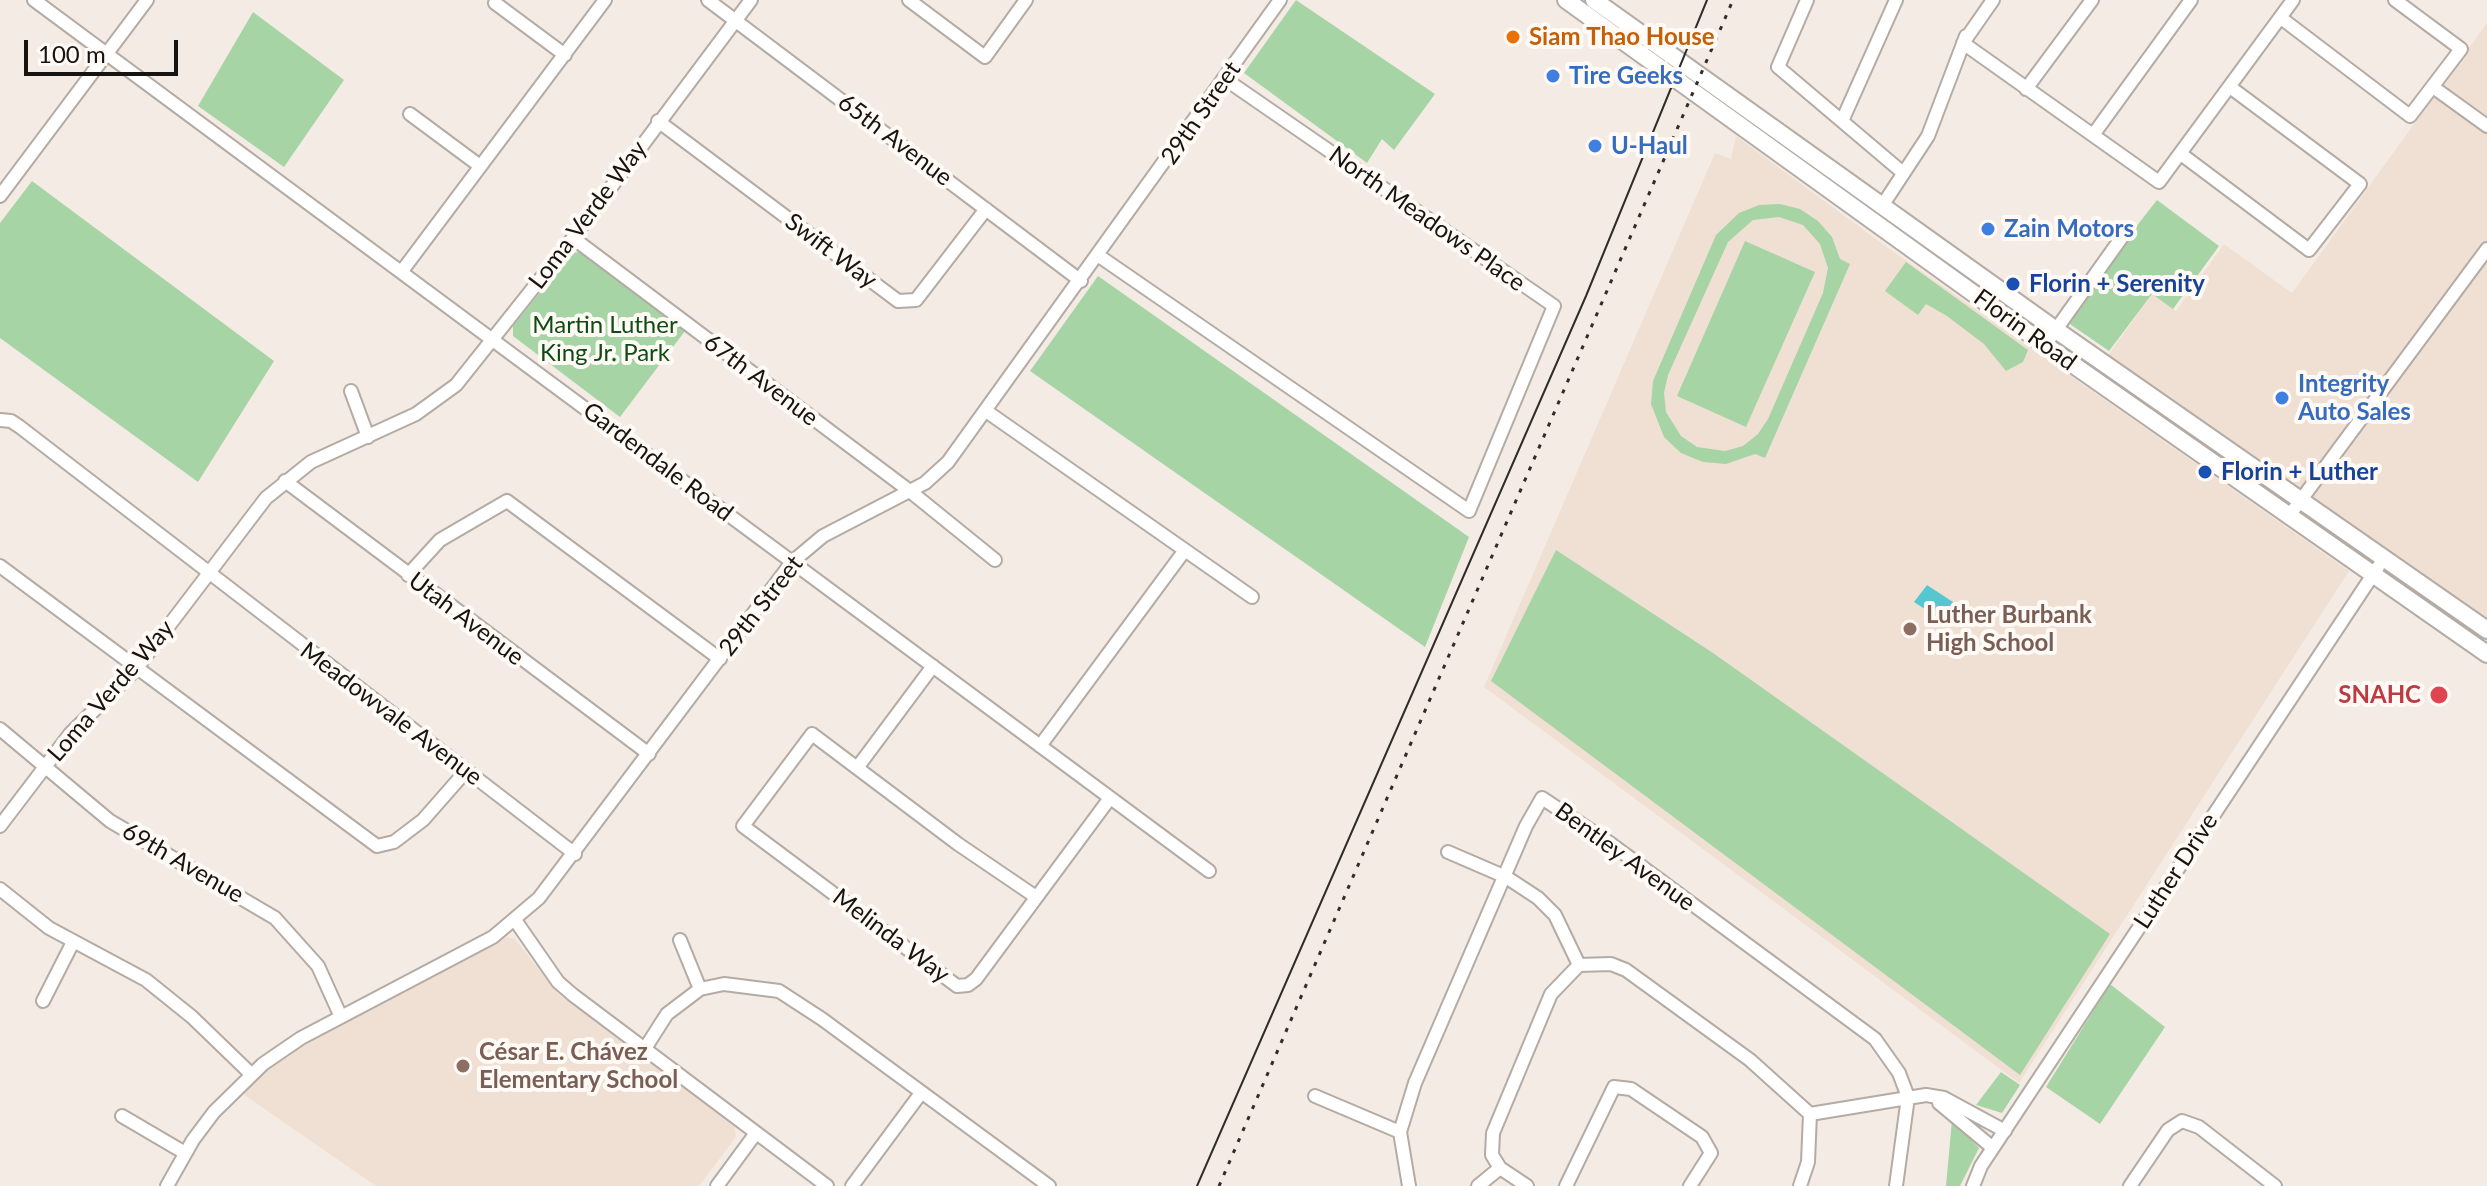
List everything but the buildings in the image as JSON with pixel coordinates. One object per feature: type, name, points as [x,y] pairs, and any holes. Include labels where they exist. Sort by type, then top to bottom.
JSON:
[{"type":"main road","name":"Florin Road","points":[[1566,0],[2045,345],[2487,654]]},
{"type":"main road","name":"Florin Road","points":[[1594,0],[2056,330],[2487,630]]},
{"type":"main road","points":[[1856,208],[1882,206]]},
{"type":"street","name":"Gardendale Road","points":[[34,0],[1209,871]]},
{"type":"street","points":[[0,196],[147,0]]},
{"type":"street","points":[[402,271],[605,0]]},
{"type":"street","name":"65th Avenue","points":[[708,0],[1081,281]]},
{"type":"street","name":"Loma Verde Way","points":[[0,826],[70,734],[136,669],[250,517],[285,481],[329,452],[368,437],[435,402],[456,385],[573,238],[751,0]]},
{"type":"street","points":[[909,0],[985,57],[1026,0]]},
{"type":"street","name":"29th Street","points":[[167,1186],[185,1153],[214,1112],[251,1074],[301,1038],[473,949],[515,920],[539,898],[792,562],[823,536],[911,492],[940,471],[1081,281],[1280,0]]},
{"type":"street","points":[[1807,0],[1778,67],[1902,172]]},
{"type":"street","points":[[1842,121],[1896,0]]},
{"type":"street","points":[[1882,206],[1928,136],[1982,0]]},
{"type":"street","points":[[1963,43],[1993,0]]},
{"type":"street","points":[[2026,89],[2092,0]]},
{"type":"street","points":[[2093,135],[2191,0]]},
{"type":"street","points":[[1963,43],[2159,182],[2293,0]]},
{"type":"street","points":[[2281,18],[2410,116],[2461,49],[2395,0]]},
{"type":"street","points":[[495,3],[565,55]]},
{"type":"street","name":"North Meadows Place","points":[[1099,256],[1469,511],[1554,306],[1225,79]]},
{"type":"street","points":[[2181,154],[2309,250],[2360,184],[2230,87]]},
{"type":"street","points":[[2433,87],[2487,126]]},
{"type":"street","points":[[410,114],[480,166]]},
{"type":"street","name":"Swift Way","points":[[658,121],[898,301],[916,300],[986,209]]},
{"type":"street","points":[[2045,345],[2127,230]]},
{"type":"street","name":"67th Avenue","points":[[573,238],[911,492],[995,560]]},
{"type":"street","points":[[2289,516],[2487,249]]},
{"type":"street","points":[[351,391],[368,437]]},
{"type":"street","points":[[986,411],[1252,597]]},
{"type":"street","name":"Meadowvale Avenue","points":[[0,420],[11,421],[20,427],[575,854]]},
{"type":"street","name":"Utah Avenue","points":[[285,481],[649,754]]},
{"type":"street","points":[[408,575],[440,540],[507,501],[720,659]]},
{"type":"street","points":[[1040,746],[1185,550]]},
{"type":"street","name":"Luther Drive","points":[[1973,1186],[1993,1148],[2384,558]]},
{"type":"street","points":[[0,566],[377,846],[394,842],[423,820],[466,771]]},
{"type":"street","points":[[933,666],[857,768],[1036,897]]},
{"type":"street","name":"69th Avenue","points":[[0,729],[110,821],[275,918],[318,966],[341,1017]]},
{"type":"street","name":"Melinda Way","points":[[857,768],[812,734],[743,826],[957,986],[968,985],[976,979],[1110,798]]},
{"type":"street","name":"Bentley Avenue","points":[[1409,1186],[1400,1132],[1415,1083],[1526,826],[1542,798],[1611,844],[1875,1039],[1899,1073],[1908,1097]]},
{"type":"street","points":[[1448,852],[1506,877],[1538,898],[1555,915],[1579,965]]},
{"type":"street","points":[[0,889],[29,915],[146,980],[181,1007],[251,1074]]},
{"type":"street","points":[[515,920],[558,982],[827,1186]]},
{"type":"street","points":[[680,940],[700,989]]},
{"type":"street","points":[[43,1001],[73,942]]},
{"type":"street","points":[[1527,1186],[1500,1168],[1492,1155],[1493,1133],[1551,994],[1579,965],[1611,964],[1626,970],[1750,1060],[1810,1114]]},
{"type":"street","points":[[644,1050],[676,1004],[700,989],[733,984],[779,991],[1049,1186]]},
{"type":"street","points":[[1566,1186],[1614,1087],[1631,1089],[1702,1137],[1711,1153],[1690,1186]]},
{"type":"street","points":[[852,1186],[921,1093]]},
{"type":"street","points":[[1810,1114],[1926,1095],[1944,1098],[2005,1131]]},
{"type":"street","points":[[1926,1095],[1993,1148]]},
{"type":"street","points":[[1315,1096],[1400,1132]]},
{"type":"street","points":[[1896,1186],[1908,1097]]},
{"type":"street","points":[[1800,1186],[1808,1162],[1810,1114]]},
{"type":"street","points":[[122,1116],[185,1153]]},
{"type":"street","points":[[2130,1186],[2168,1130],[2182,1121],[2199,1127],[2275,1186]]},
{"type":"street","points":[[717,1186],[756,1133]]},
{"type":"street","points":[[1478,1186],[1500,1168]]},
{"type":"shaded area","points":[[2487,23],[2487,642],[2099,368],[2152,294],[2176,311],[2224,244],[2292,293]]},
{"type":"shaded area","name":"Luther Burbank High School","points":[[1736,136],[1891,250],[2349,571],[2019,1083],[1484,687],[1715,153],[1731,159]]},
{"type":"shaded area","name":"César E. Chávez Elementary School","points":[[507,937],[515,939],[559,995],[734,1125],[736,1137],[699,1186],[376,1186],[240,1092],[283,1058],[323,1034]]},
{"type":"green space","points":[[1296,0],[1435,94],[1394,150],[1382,139],[1367,163],[1244,73]]},
{"type":"green space","points":[[253,12],[344,80],[284,167],[198,106]]},
{"type":"green space","points":[[32,181],[274,361],[198,482],[0,338],[0,223]]},
{"type":"green space","points":[[2157,200],[2219,246],[2173,309],[2152,294],[2109,351],[2067,322],[2071,310]]},
{"type":"green space","points":[[1780,204],[1800,209],[1818,221],[1832,237],[1840,259],[1850,264],[1765,458],[1755,454],[1726,464],[1703,462],[1681,453],[1664,437],[1651,404],[1653,381],[1716,235],[1739,213],[1759,205]],"holes":[[[1779,217],[1803,225],[1820,244],[1828,268],[1823,293],[1768,419],[1758,434],[1743,446],[1725,451],[1697,447],[1681,436],[1666,412],[1664,393],[1668,375],[1728,242],[1753,220]]]},
{"type":"green space","points":[[1745,241],[1815,272],[1746,427],[1677,396]]},
{"type":"green space","name":"Martin Luther King Jr. Park","points":[[580,252],[685,331],[620,417],[513,336],[513,326],[572,253]]},
{"type":"green space","points":[[1906,262],[2028,350],[2023,362],[2006,371],[1984,344],[1947,316],[1926,304],[1918,315],[1885,291]]},
{"type":"green space","points":[[1098,276],[1469,537],[1425,647],[1030,371]]},
{"type":"green space","points":[[1556,550],[1713,653],[2110,934],[2020,1075],[1491,681]]},
{"type":"green space","points":[[2110,984],[2165,1027],[2100,1124],[2046,1087]]},
{"type":"green space","points":[[2001,1072],[2020,1085],[2002,1113],[1976,1105]]},
{"type":"green space","points":[[1952,1120],[1979,1148],[1960,1186],[1946,1186]]},
{"type":"water","points":[[1927,585],[1956,604],[1943,621],[1914,602]]},
{"type":"tram line","points":[[1197,1186],[1586,296],[1707,0]]},
{"type":"railway","points":[[1219,1186],[1733,0]]},
{"type":"place","name":"Siam Thao House","points":[[1513,37]]},
{"type":"place","name":"Tire Geeks","points":[[1553,76]]},
{"type":"place","name":"U-Haul","points":[[1595,146]]},
{"type":"place","name":"Zain Motors","points":[[1988,229]]},
{"type":"place","name":"Florin + Serenity","points":[[2013,284]]},
{"type":"place","name":"Integrity Auto Sales","points":[[2282,398]]},
{"type":"place","name":"Florin + Luther","points":[[2205,472]]},
{"type":"place","name":"Luther Burbank High School","points":[[1910,629]]},
{"type":"place","name":"SNAHC","points":[[2439,695]]},
{"type":"place","name":"César E. Chávez Elementary School","points":[[463,1066]]}]
